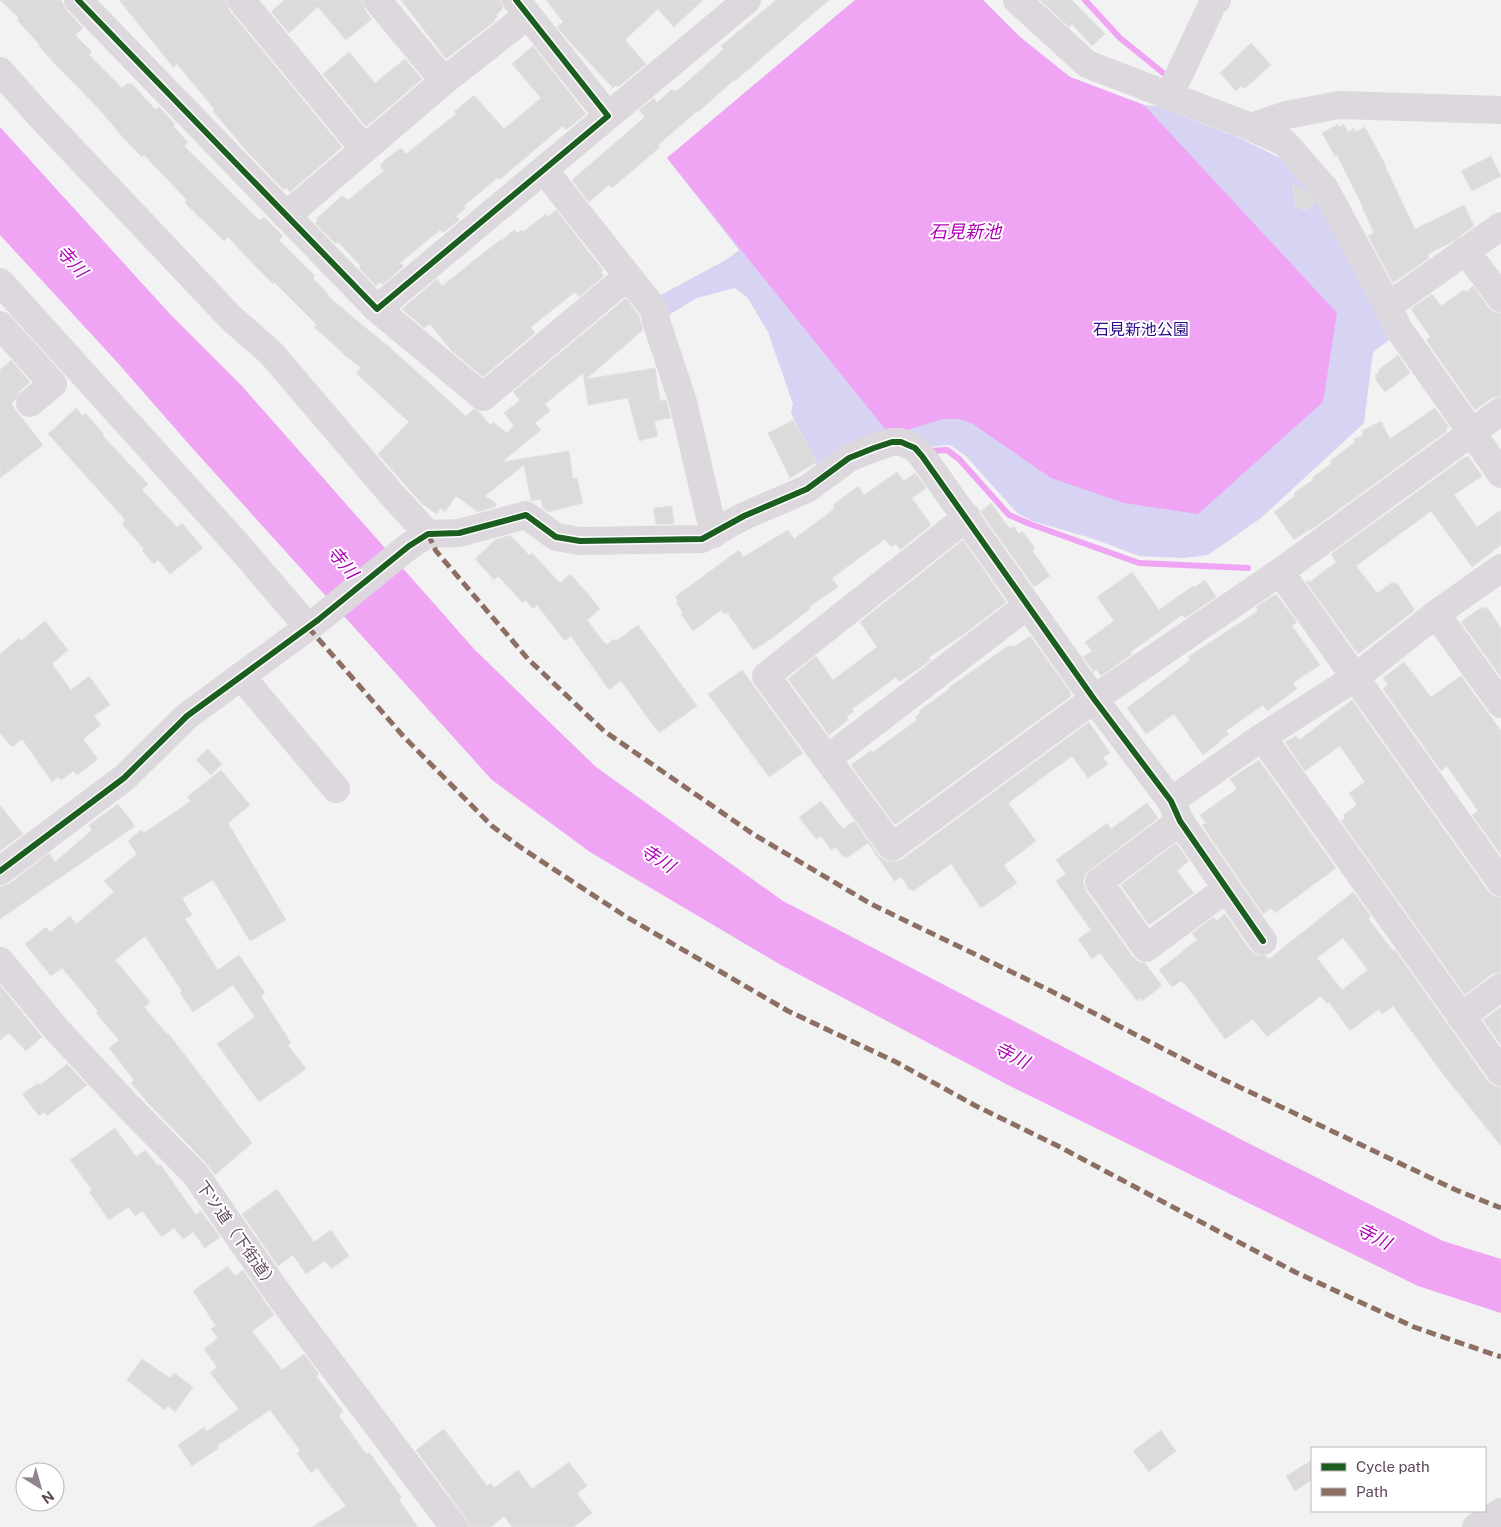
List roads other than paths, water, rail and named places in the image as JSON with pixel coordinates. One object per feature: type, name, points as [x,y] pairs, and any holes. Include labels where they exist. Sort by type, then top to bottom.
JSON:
[{"type":"street","points":[[78,0],[376,309],[483,397],[628,276]]},
{"type":"street","points":[[241,0],[364,149]]},
{"type":"street","points":[[377,0],[444,81]]},
{"type":"street","points":[[376,309],[747,0]]},
{"type":"street","points":[[1017,0],[1087,64],[1251,127],[1284,142],[1325,189],[1398,328],[1501,474]]},
{"type":"street","points":[[1169,96],[1213,3],[1217,0]]},
{"type":"street","points":[[286,216],[444,81],[522,8],[608,116]]},
{"type":"street","points":[[0,71],[232,319],[271,353],[393,496],[419,540]]},
{"type":"street","points":[[1251,127],[1286,115],[1338,105],[1501,110]]},
{"type":"street","points":[[544,170],[654,309],[656,321],[682,402],[714,534]]},
{"type":"street","points":[[1388,306],[1501,226]]},
{"type":"street","points":[[1465,250],[1501,298]]},
{"type":"street","points":[[0,282],[236,543],[313,623]]},
{"type":"street","points":[[2,333],[53,384],[30,403]]},
{"type":"street","points":[[967,517],[766,676],[892,847],[1094,699],[1280,572],[1501,411]]},
{"type":"street","points":[[0,871],[124,778],[187,716],[313,623],[419,540],[459,533],[526,515],[556,538],[580,541],[702,539],[744,516],[806,489],[849,458],[892,442],[901,442],[915,448],[967,517],[1175,811],[1263,941]]},
{"type":"street","points":[[1226,889],[1146,948],[1099,882],[1175,811],[1262,737],[1356,677],[1436,614],[1501,568]]},
{"type":"street","points":[[1280,572],[1501,882]]},
{"type":"street","points":[[827,759],[1028,605]]},
{"type":"street","points":[[1436,614],[1501,704]]},
{"type":"street","points":[[241,676],[336,789]]},
{"type":"street","points":[[1262,737],[1501,1072]]},
{"type":"street","name":"下ツ道（下街道）","points":[[0,961],[64,1038],[125,1104],[195,1174],[282,1299],[454,1527]]},
{"type":"street","points":[[1461,1017],[1501,987]]},
{"type":"street","points":[[1476,1527],[1501,1512]]},
{"type":"water","name":"石見新池","points":[[855,0],[983,0],[1020,37],[1070,77],[1144,105],[1337,313],[1323,402],[1198,514],[1124,503],[1051,478],[973,424],[960,419],[943,419],[890,435],[667,158]]},
{"type":"water","name":"寺川","points":[[0,127],[169,313],[241,385],[475,650],[596,767],[783,901],[1244,1141],[1443,1241],[1501,1259],[1501,1313],[1418,1286],[1010,1086],[781,965],[590,852],[492,780],[117,362],[0,235]]},
{"type":"waterway","points":[[1085,0],[1120,38],[1167,76],[1169,73]]},
{"type":"waterway","points":[[928,451],[947,450],[959,459],[1009,515],[1030,524],[1139,563],[1248,568]]},
{"type":"park label","name":"石見新池公園","points":[[1141,329]]}]
